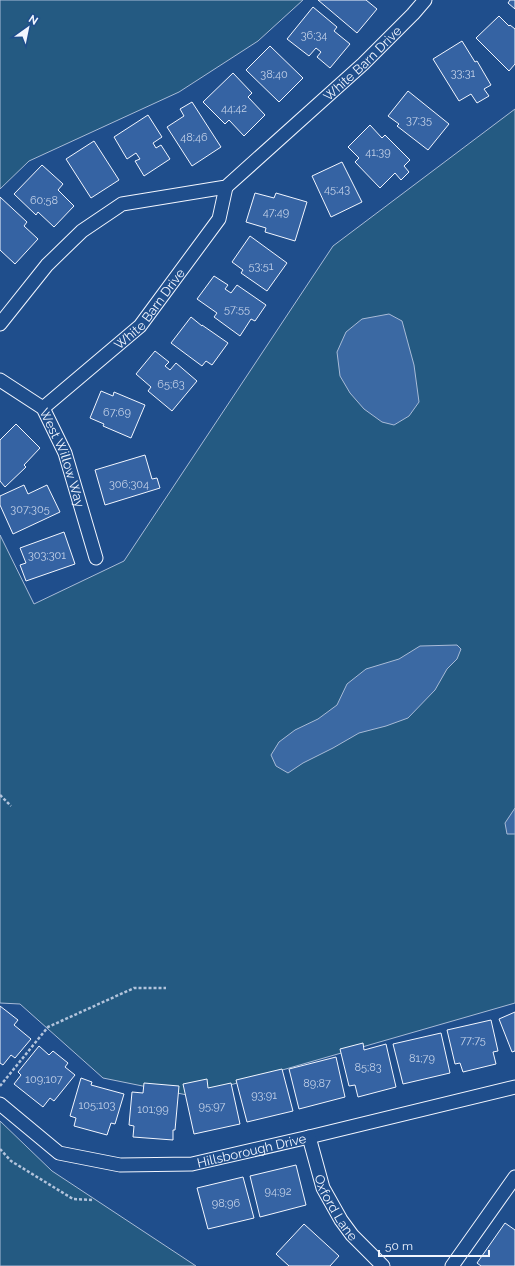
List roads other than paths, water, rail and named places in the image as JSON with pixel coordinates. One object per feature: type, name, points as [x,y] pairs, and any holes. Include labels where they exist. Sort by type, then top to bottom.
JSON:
[{"type":"street","name":"White Barn Drive","points":[[43,408],[140,326],[219,219],[226,187],[363,64],[425,0]]},
{"type":"street","points":[[0,324],[47,265],[82,231],[122,204],[226,187]]},
{"type":"street","name":"West Willow Way","points":[[0,380],[43,408],[65,452],[96,558]]},
{"type":"street","name":"Hillsborough Drive","points":[[0,1104],[59,1153],[120,1165],[192,1164],[309,1138],[515,1087]]},
{"type":"street","name":"Oxford Lane","points":[[309,1138],[323,1188],[341,1220],[352,1235],[383,1266]]},
{"type":"street","points":[[452,1266],[515,1177]]}]
